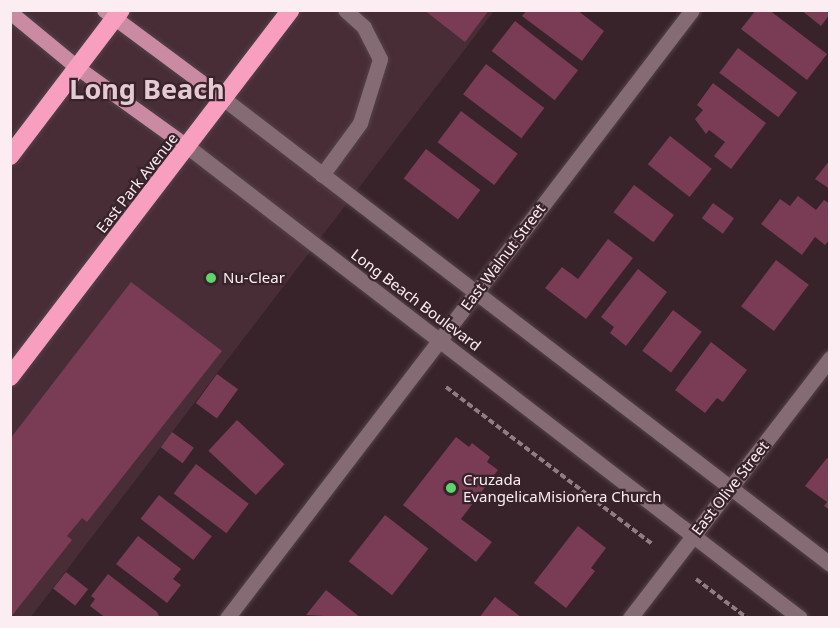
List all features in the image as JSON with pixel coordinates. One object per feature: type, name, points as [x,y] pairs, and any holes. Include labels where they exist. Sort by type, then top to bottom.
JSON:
[{"type":"highway","name":"East Park Avenue","points":[[10,377],[291,10]]},
{"type":"highway","points":[[10,156],[78,68],[113,13]]},
{"type":"main road","name":"Long Beach Boulevard","points":[[10,12],[78,68],[188,147]]},
{"type":"main road","points":[[113,13],[224,99]]},
{"type":"street","points":[[322,175],[360,123],[380,59],[364,27],[345,10]]},
{"type":"street","name":"East Walnut Street","points":[[227,618],[692,10]]},
{"type":"street","points":[[224,99],[830,564]]},
{"type":"street","name":"Long Beach Boulevard","points":[[188,147],[800,618]]},
{"type":"street","name":"East Olive Street","points":[[630,618],[830,358]]},
{"type":"path","points":[[446,387],[652,544]]},
{"type":"path","points":[[696,579],[747,618]]},
{"type":"shaded area","points":[[10,11],[494,11],[30,618],[10,617]]},
{"type":"building","points":[[424,10],[489,10],[465,42]]},
{"type":"building","points":[[527,10],[577,10],[604,31],[582,61],[522,16]]},
{"type":"building","points":[[756,10],[769,10],[827,54],[807,80],[741,29]]},
{"type":"building","points":[[801,10],[830,10],[830,14],[821,26]]},
{"type":"building","points":[[515,21],[578,70],[555,100],[492,51]]},
{"type":"building","points":[[738,48],[797,93],[778,117],[719,73]]},
{"type":"building","points":[[486,64],[544,108],[521,138],[463,94]]},
{"type":"building","points":[[713,83],[766,123],[731,169],[714,156],[725,142],[709,130],[706,134],[695,119],[703,110],[697,105]]},
{"type":"building","points":[[461,111],[518,154],[494,185],[438,142]]},
{"type":"building","points":[[670,136],[712,169],[690,197],[648,164]]},
{"type":"building","points":[[426,149],[480,190],[458,219],[404,179]]},
{"type":"building","points":[[830,160],[830,189],[815,179]]},
{"type":"building","points":[[634,185],[674,215],[653,242],[614,212]]},
{"type":"building","points":[[798,196],[816,210],[824,200],[830,204],[830,239],[825,245],[815,237],[802,255],[761,224],[780,199],[790,206]]},
{"type":"building","points":[[713,203],[734,218],[723,234],[702,218]]},
{"type":"building","points":[[608,239],[633,258],[586,319],[545,288],[562,267],[578,279]]},
{"type":"building","points":[[776,260],[809,285],[774,331],[741,306]]},
{"type":"building","points":[[638,269],[667,292],[626,346],[610,333],[614,327],[601,317]]},
{"type":"building","points":[[131,282],[222,351],[87,522],[82,518],[67,536],[72,540],[10,618],[10,439]]},
{"type":"building","points":[[673,310],[702,332],[671,372],[642,351]]},
{"type":"building","points":[[711,342],[747,370],[723,402],[717,398],[705,413],[675,390]]},
{"type":"building","points":[[217,374],[238,389],[217,418],[196,403]]},
{"type":"building","points":[[237,420],[285,464],[256,495],[208,451]]},
{"type":"building","points":[[172,432],[194,448],[183,463],[161,447]]},
{"type":"building","name":"Cruzada EvangelicaMisionera Church","points":[[456,437],[469,447],[472,443],[490,457],[487,462],[498,470],[461,519],[492,542],[476,562],[403,505]]},
{"type":"building","points":[[827,458],[830,460],[830,510],[824,506],[827,502],[805,486]]},
{"type":"building","points":[[196,464],[249,504],[226,533],[174,494]]},
{"type":"building","points":[[159,495],[212,536],[193,560],[141,519]]},
{"type":"building","points":[[385,515],[428,549],[392,595],[349,561]]},
{"type":"building","points":[[578,526],[606,548],[591,568],[595,571],[566,608],[534,583]]},
{"type":"building","points":[[138,536],[181,569],[173,579],[181,585],[167,603],[116,564]]},
{"type":"building","points":[[66,572],[88,589],[75,606],[53,589]]},
{"type":"building","points":[[108,574],[157,612],[160,618],[106,618],[90,606],[95,599],[91,596]]},
{"type":"building","points":[[326,590],[361,618],[306,615]]},
{"type":"building","points":[[495,597],[522,618],[479,618]]},
{"type":"place","name":"Nu-Clear","points":[[211,278]]},
{"type":"place","name":"Cruzada EvangelicaMisionera Church","points":[[451,488]]},
{"type":"district","name":"Long Beach","points":[[147,89]]}]
